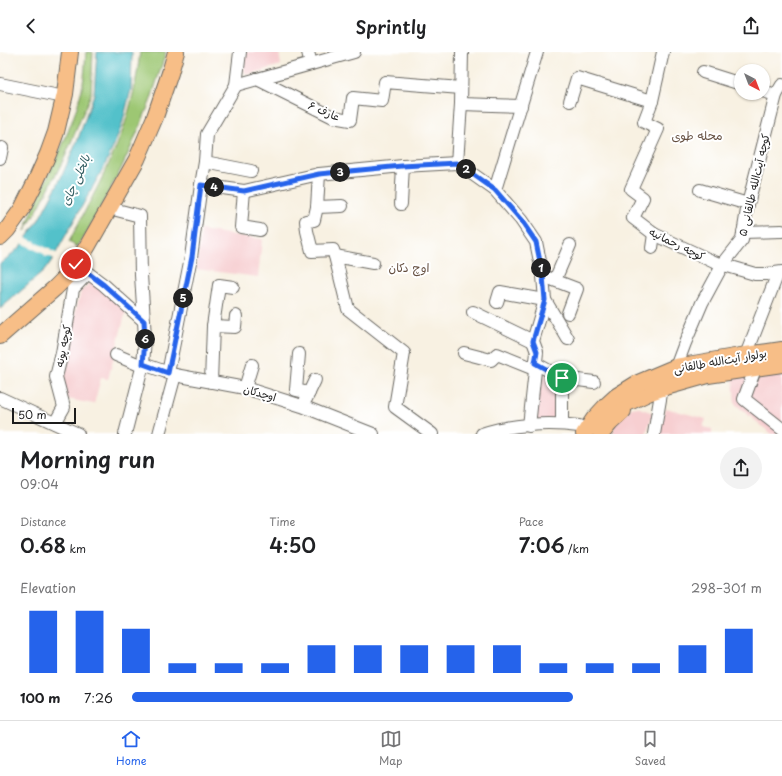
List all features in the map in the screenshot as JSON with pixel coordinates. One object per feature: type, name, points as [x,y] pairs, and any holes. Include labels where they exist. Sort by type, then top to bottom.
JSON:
[{"type":"main road","points":[[2,231],[22,209],[48,154],[56,132],[64,97],[70,52]]},
{"type":"main road","points":[[0,336],[69,274],[82,268],[100,226],[136,159],[155,117],[176,52]]},
{"type":"main road","name":"بولوار آیت‌الله طالقانی","points":[[649,388],[676,367],[782,350]]},
{"type":"main road","name":"بولوار آیت‌الله طالقانی","points":[[618,401],[649,388],[708,375],[782,364]]},
{"type":"main road","points":[[579,431],[604,397],[614,389],[625,385],[649,388]]},
{"type":"main road","points":[[601,434],[610,423],[649,388]]},
{"type":"main road","points":[[579,431],[594,419],[606,406],[618,401]]},
{"type":"main road","points":[[601,434],[607,416],[618,401]]},
{"type":"street","points":[[159,434],[192,257],[205,162],[207,134],[236,85],[240,52]]},
{"type":"street","points":[[308,52],[311,64]]},
{"type":"street","points":[[236,85],[354,52]]},
{"type":"street","points":[[457,163],[461,104],[462,52]]},
{"type":"street","points":[[495,190],[537,52]]},
{"type":"street","name":"کوچه رحمانیه","points":[[663,52],[652,101],[644,122],[658,129],[631,189],[643,198],[633,218],[654,234],[714,262],[755,274],[780,272]]},
{"type":"street","points":[[704,72],[734,82]]},
{"type":"street","points":[[570,101],[577,78],[652,101]]},
{"type":"street","name":"عارف ۶","points":[[257,79],[333,117],[350,120],[353,98],[382,101],[385,82],[461,88]]},
{"type":"street","points":[[0,84],[64,97]]},
{"type":"street","name":"کوچه آیت‌الله طالقانی ۵","points":[[676,367],[702,303],[723,264],[742,240],[748,204],[779,90]]},
{"type":"street","points":[[461,104],[521,106]]},
{"type":"street","points":[[205,162],[251,171]]},
{"type":"street","points":[[201,185],[244,191],[319,174],[402,166],[457,163],[495,190],[521,220],[536,242],[543,276],[545,300],[533,341],[537,352],[529,426]]},
{"type":"street","points":[[401,204],[402,166]]},
{"type":"street","points":[[319,174],[317,207],[314,220],[306,221],[312,251],[332,250],[335,256],[348,309],[404,353],[395,407],[432,434]]},
{"type":"street","points":[[700,190],[748,204]]},
{"type":"street","points":[[244,191],[241,227],[260,230]]},
{"type":"street","points":[[317,207],[342,206]]},
{"type":"street","points":[[109,208],[140,216],[141,275],[145,339],[143,365],[126,434]]},
{"type":"street","points":[[743,232],[782,231]]},
{"type":"street","points":[[652,248],[654,234]]},
{"type":"street","points":[[555,280],[570,245]]},
{"type":"street","points":[[335,256],[373,263]]},
{"type":"street","points":[[82,268],[144,321]]},
{"type":"street","name":"کوچه پونه","points":[[55,423],[64,407],[56,377],[73,289],[82,268]]},
{"type":"street","points":[[746,355],[780,272]]},
{"type":"street","points":[[543,276],[577,289],[568,313]]},
{"type":"street","points":[[211,382],[213,326],[219,285],[233,287]]},
{"type":"street","points":[[497,302],[500,292],[545,300],[568,339]]},
{"type":"street","points":[[473,312],[533,341]]},
{"type":"street","points":[[213,326],[235,327],[236,316]]},
{"type":"street","points":[[464,352],[491,360],[497,354],[535,366],[562,378],[594,382]]},
{"type":"street","points":[[299,354],[296,390],[308,393]]},
{"type":"street","name":"اوچدکان","points":[[116,355],[171,374],[245,388],[302,406],[372,434]]},
{"type":"street","points":[[245,388],[252,365]]},
{"type":"street","points":[[755,369],[744,399],[782,429]]},
{"type":"street","points":[[562,378],[562,424]]},
{"type":"street","points":[[302,406],[315,380]]},
{"type":"street","points":[[649,388],[654,434]]},
{"type":"street","points":[[0,398],[78,434]]},
{"type":"street","points":[[482,434],[516,427],[562,424],[579,431]]},
{"type":"shaded area","points":[[279,52],[281,65],[247,75],[244,71],[245,53]]},
{"type":"shaded area","points":[[201,230],[262,239],[258,277],[196,269]]},
{"type":"shaded area","points":[[93,280],[126,311],[108,379],[101,378],[94,404],[67,399],[59,376],[81,291]]},
{"type":"shaded area","points":[[782,368],[782,434],[772,434],[735,404],[733,375]]},
{"type":"shaded area","points":[[547,375],[560,380],[558,423],[531,422],[535,376]]},
{"type":"shaded area","points":[[637,407],[653,413],[646,434],[613,434],[614,424],[631,408]]},
{"type":"shaded area","points":[[666,408],[706,419],[703,427],[712,429],[712,434],[658,434]]},
{"type":"green space","points":[[86,52],[93,52],[91,94],[65,157],[25,231],[72,121],[83,83]]},
{"type":"green space","points":[[140,52],[166,52],[150,102],[121,169],[85,236],[77,247],[69,242],[104,174],[122,132],[133,93]]},
{"type":"water","name":"بالخلی چای","points":[[97,52],[132,52],[131,90],[122,125],[105,165],[52,260],[44,271],[0,309],[0,264],[20,247],[38,221],[60,180],[78,139],[94,94]]},
{"type":"pier","points":[[25,237],[33,241],[34,240],[36,243],[47,248],[50,248],[50,250],[58,254],[55,259],[48,256],[45,257],[44,254],[21,243]]},
{"type":"district","name":"محله طوی","points":[[697,136]]},
{"type":"district","name":"اوچ دکان","points":[[409,268]]},
{"type":"route","points":[[76,264],[104,285],[144,321],[145,339],[143,364],[168,373],[192,257],[201,185],[244,191],[319,174],[402,166],[457,163],[495,190],[521,220],[536,242],[543,276],[545,300],[533,341],[537,352],[535,363],[562,378]]}]
